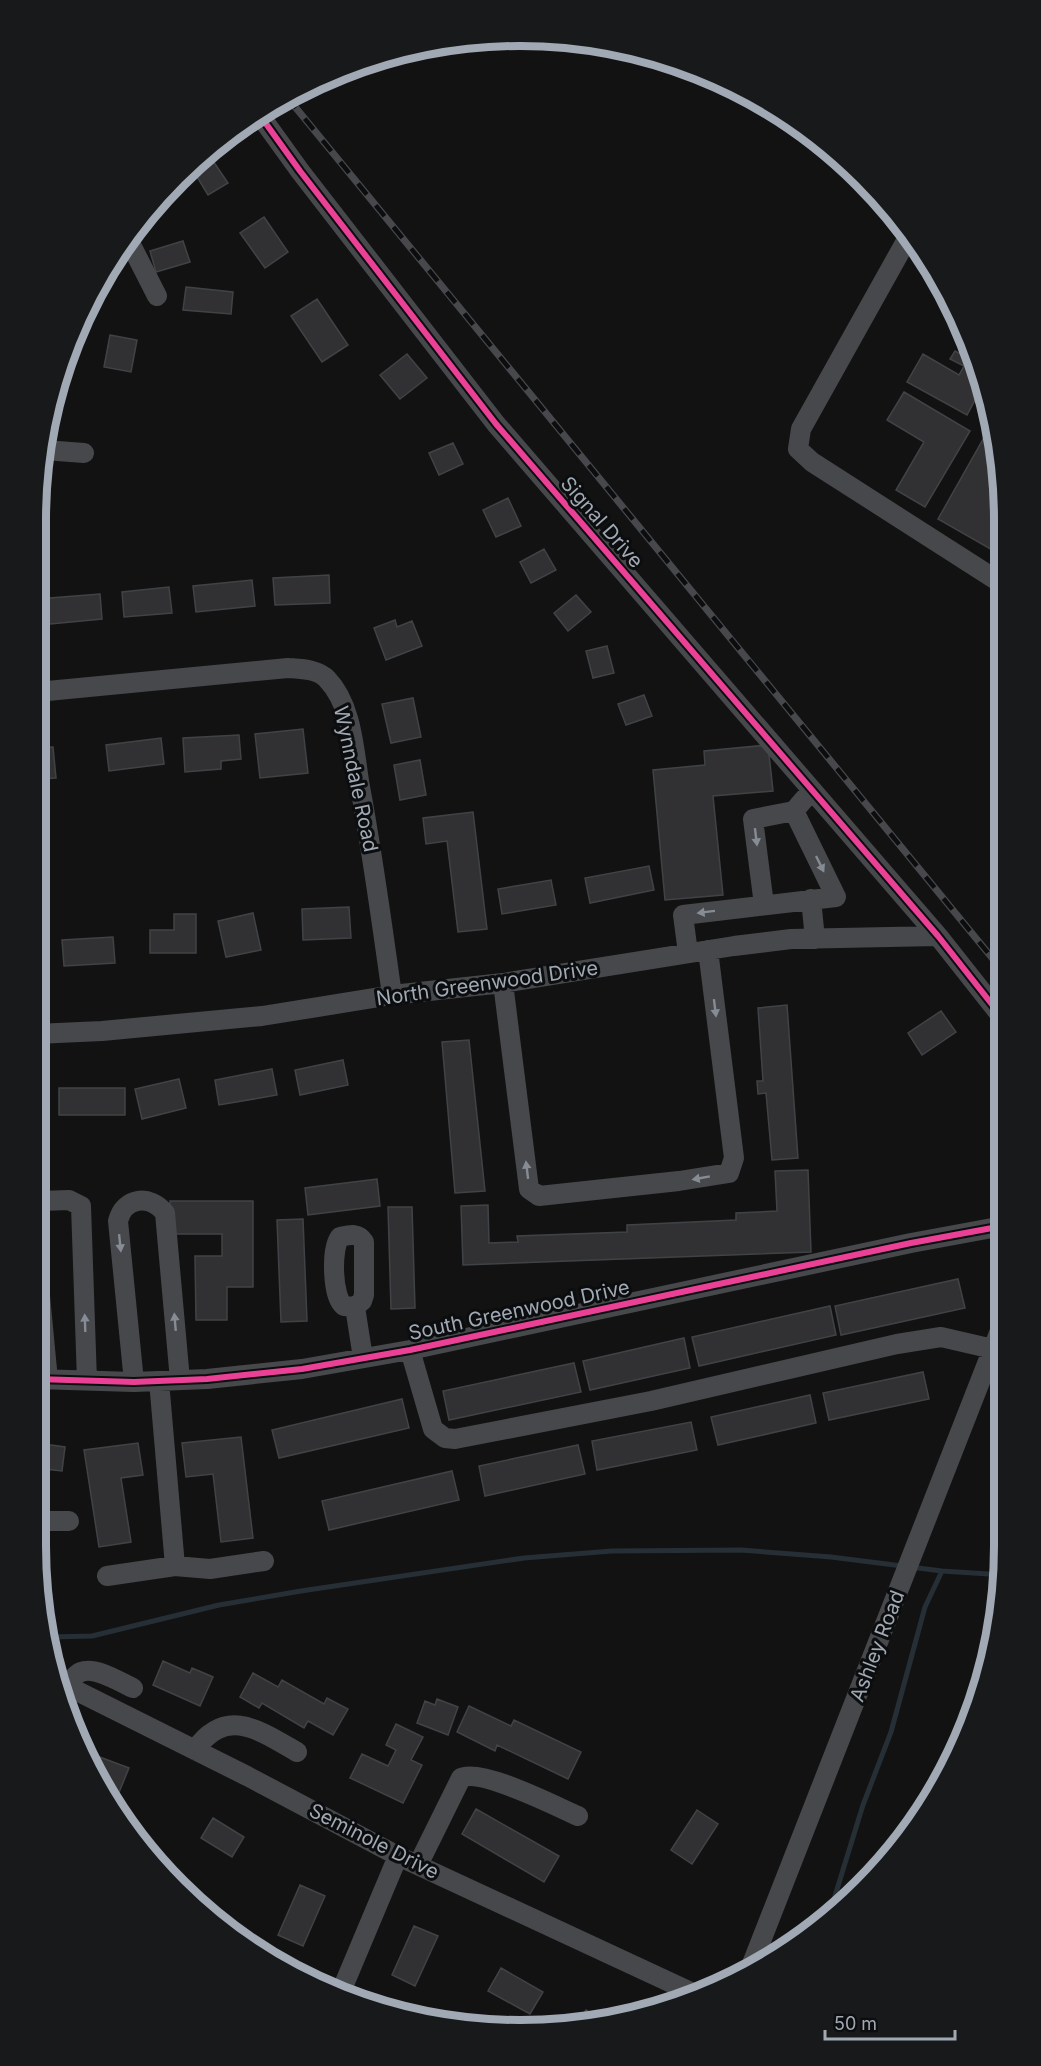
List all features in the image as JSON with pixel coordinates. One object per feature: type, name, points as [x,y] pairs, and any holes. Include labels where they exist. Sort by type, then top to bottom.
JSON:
[{"type":"street","name":"Signal Drive","points":[[264,122],[300,171],[496,424],[938,936]]},
{"type":"street","points":[[905,243],[801,429],[798,449],[812,462],[994,579]]},
{"type":"street","points":[[133,248],[157,296]]},
{"type":"street","points":[[52,451],[84,453]]},
{"type":"street","name":"Wynndale Road","points":[[46,691],[288,668],[309,670],[326,677],[339,695],[347,717],[372,849],[392,995]]},
{"type":"street","points":[[764,905],[753,819],[794,811],[812,790]]},
{"type":"street","points":[[688,953],[683,915],[836,897],[794,811]]},
{"type":"street","points":[[811,899],[815,939]]},
{"type":"street","points":[[938,936],[994,1007]]},
{"type":"street","name":"North Greenwood Drive","points":[[46,1034],[102,1031],[262,1016],[392,995],[503,983],[708,950],[815,939],[938,936]]},
{"type":"street","points":[[503,983],[529,1189],[539,1196],[680,1181],[729,1173],[734,1158],[708,950]]},
{"type":"street","points":[[46,1201],[69,1200],[81,1206],[87,1382]]},
{"type":"street","points":[[134,1382],[118,1221],[121,1209],[129,1202],[150,1202],[159,1206],[165,1214],[180,1380]]},
{"type":"street","name":"South Greenwood Drive","points":[[46,1379],[87,1382],[159,1381],[302,1369],[410,1350],[911,1243],[994,1228]]},
{"type":"street","points":[[355,1307],[363,1358]]},
{"type":"street","points":[[410,1350],[433,1429],[445,1438],[455,1440],[651,1401],[897,1344],[941,1336],[993,1348]]},
{"type":"street","name":"Ashley Road","points":[[754,1958],[993,1348]]},
{"type":"street","points":[[159,1381],[175,1566]]},
{"type":"street","points":[[46,1521],[69,1521]]},
{"type":"street","points":[[107,1576],[175,1566],[210,1569],[264,1561]]},
{"type":"street","points":[[67,1682],[82,1671],[100,1674],[133,1688]]},
{"type":"street","name":"Seminole Drive","points":[[69,1688],[195,1750],[398,1856],[685,1989]]},
{"type":"street","points":[[195,1750],[206,1735],[215,1728],[240,1725],[268,1736],[297,1752]]},
{"type":"street","points":[[418,1865],[461,1778],[466,1776],[475,1776],[502,1785],[578,1816]]},
{"type":"street","points":[[343,1985],[398,1856]]},
{"type":"building","points":[[213,160],[228,183],[208,195],[196,175]]},
{"type":"building","points":[[264,217],[288,252],[265,268],[240,233]]},
{"type":"building","points":[[183,241],[190,262],[156,272],[150,251]]},
{"type":"building","points":[[186,287],[233,292],[231,314],[183,310]]},
{"type":"building","points":[[317,299],[348,345],[322,362],[291,316]]},
{"type":"building","points":[[110,335],[137,340],[131,372],[104,367]]},
{"type":"building","points":[[955,351],[965,357],[969,368],[977,396],[967,415],[907,382],[923,354],[959,375],[964,366],[950,359]]},
{"type":"building","points":[[407,354],[427,378],[400,399],[380,375]]},
{"type":"building","points":[[904,392],[970,431],[925,507],[896,490],[924,442],[887,420]]},
{"type":"building","points":[[986,434],[993,489],[994,551],[938,519]]},
{"type":"building","points":[[453,443],[463,464],[439,475],[429,453]]},
{"type":"building","points":[[508,498],[521,526],[496,537],[483,510]]},
{"type":"building","points":[[544,549],[556,570],[531,583],[520,562]]},
{"type":"building","points":[[329,575],[330,603],[275,605],[273,578]]},
{"type":"building","points":[[252,580],[255,606],[196,612],[193,586]]},
{"type":"building","points":[[169,587],[172,613],[124,617],[122,592]]},
{"type":"building","points":[[100,594],[102,619],[46,624],[46,598]]},
{"type":"building","points":[[576,595],[591,612],[568,631],[554,613]]},
{"type":"building","points":[[395,620],[397,627],[412,621],[422,646],[386,660],[374,628]]},
{"type":"building","points":[[607,646],[614,673],[593,678],[586,651]]},
{"type":"building","points":[[644,695],[652,716],[626,725],[618,704]]},
{"type":"building","points":[[413,698],[421,737],[391,743],[382,704]]},
{"type":"building","points":[[303,729],[308,773],[260,778],[255,734]]},
{"type":"building","points":[[239,735],[241,759],[221,761],[221,769],[185,772],[183,738]]},
{"type":"building","points":[[161,738],[164,764],[109,771],[106,745]]},
{"type":"building","points":[[768,745],[773,791],[713,796],[723,895],[665,900],[653,770],[705,765],[704,751]]},
{"type":"building","points":[[46,747],[53,747],[56,778],[46,779]]},
{"type":"building","points":[[420,760],[426,795],[400,800],[394,765]]},
{"type":"building","points":[[473,812],[487,929],[458,932],[447,841],[426,844],[423,818]]},
{"type":"building","points":[[649,866],[654,890],[590,903],[585,878]]},
{"type":"building","points":[[551,880],[556,905],[502,914],[498,889]]},
{"type":"building","points":[[349,907],[351,938],[303,940],[302,909]]},
{"type":"building","points":[[253,913],[261,950],[226,957],[218,921]]},
{"type":"building","points":[[174,914],[196,914],[196,953],[150,953],[150,930],[174,930]]},
{"type":"building","points":[[113,937],[115,963],[64,966],[62,940]]},
{"type":"building","points":[[787,1005],[798,1158],[772,1160],[766,1093],[758,1094],[757,1081],[763,1081],[758,1008]]},
{"type":"building","points":[[941,1011],[956,1032],[922,1055],[908,1033]]},
{"type":"building","points":[[469,1040],[485,1191],[455,1193],[442,1042]]},
{"type":"building","points":[[343,1060],[348,1085],[300,1095],[295,1070]]},
{"type":"building","points":[[272,1069],[277,1095],[219,1105],[215,1080]]},
{"type":"building","points":[[179,1079],[186,1108],[142,1119],[135,1089]]},
{"type":"building","points":[[59,1088],[125,1088],[125,1115],[59,1115]]},
{"type":"building","points":[[808,1170],[811,1252],[463,1265],[461,1206],[488,1205],[489,1243],[518,1242],[517,1236],[627,1232],[627,1225],[736,1220],[736,1213],[777,1211],[775,1171]]},
{"type":"building","points":[[377,1179],[380,1206],[308,1215],[305,1188]]},
{"type":"building","points":[[170,1201],[253,1201],[253,1287],[227,1287],[227,1320],[196,1320],[195,1256],[222,1256],[222,1234],[170,1234]]},
{"type":"building","points":[[388,1207],[412,1207],[415,1308],[391,1309]]},
{"type":"building","points":[[303,1219],[307,1321],[281,1322],[277,1220]]},
{"type":"building","points":[[958,1279],[965,1308],[841,1335],[835,1306]]},
{"type":"building","points":[[830,1306],[836,1335],[699,1366],[692,1337]]},
{"type":"building","points":[[684,1338],[690,1368],[590,1390],[583,1361]]},
{"type":"building","points":[[574,1363],[581,1392],[449,1420],[443,1391]]},
{"type":"building","points":[[923,1372],[929,1399],[829,1420],[823,1393]]},
{"type":"building","points":[[810,1395],[816,1423],[718,1445],[711,1417]]},
{"type":"building","points":[[402,1399],[409,1428],[279,1458],[272,1430]]},
{"type":"building","points":[[691,1422],[697,1450],[597,1470],[592,1441]]},
{"type":"building","points":[[241,1437],[253,1538],[221,1542],[213,1474],[186,1477],[182,1443]]},
{"type":"building","points":[[138,1443],[143,1475],[121,1478],[131,1542],[99,1547],[84,1450]]},
{"type":"building","points":[[46,1444],[65,1447],[62,1471],[46,1469]]},
{"type":"building","points":[[578,1445],[585,1474],[485,1496],[479,1466]]},
{"type":"building","points":[[452,1471],[459,1500],[329,1530],[322,1501]]},
{"type":"building","points":[[163,1661],[190,1673],[192,1668],[213,1677],[200,1706],[153,1685]]},
{"type":"building","points":[[253,1673],[278,1687],[282,1680],[324,1704],[327,1698],[348,1709],[333,1735],[308,1721],[304,1728],[262,1703],[259,1708],[240,1697]]},
{"type":"building","points":[[437,1699],[458,1707],[448,1735],[417,1723],[425,1701],[435,1705]]},
{"type":"building","points":[[469,1706],[511,1726],[514,1720],[581,1752],[568,1779],[497,1745],[495,1751],[457,1732]]},
{"type":"building","points":[[396,1724],[423,1737],[411,1760],[422,1765],[403,1803],[350,1778],[362,1754],[388,1766],[396,1750],[386,1745]]},
{"type":"building","points":[[95,1755],[129,1768],[118,1795]]},
{"type":"building","points":[[476,1809],[559,1856],[544,1882],[462,1834]]},
{"type":"building","points":[[697,1810],[718,1824],[692,1864],[671,1850]]},
{"type":"building","points":[[213,1818],[244,1837],[232,1857],[201,1838]]},
{"type":"building","points":[[300,1885],[325,1896],[303,1946],[278,1935]]},
{"type":"building","points":[[414,1926],[438,1936],[415,1986],[392,1975]]},
{"type":"building","points":[[501,1968],[543,1992],[530,2014],[488,1991]]},
{"type":"waterway","points":[[56,1637],[92,1636],[219,1605],[301,1591],[524,1558],[612,1551],[741,1550],[993,1574]]},
{"type":"waterway","points":[[833,1902],[863,1805],[891,1732],[925,1607],[942,1571]]},
{"type":"railway","points":[[293,105],[994,960]]},
{"type":"cycle path","points":[[264,122],[300,171],[496,424],[938,936],[994,1007]]},
{"type":"cycle path","points":[[46,1379],[134,1382],[207,1379],[302,1369],[410,1350],[911,1243],[994,1228]]}]
